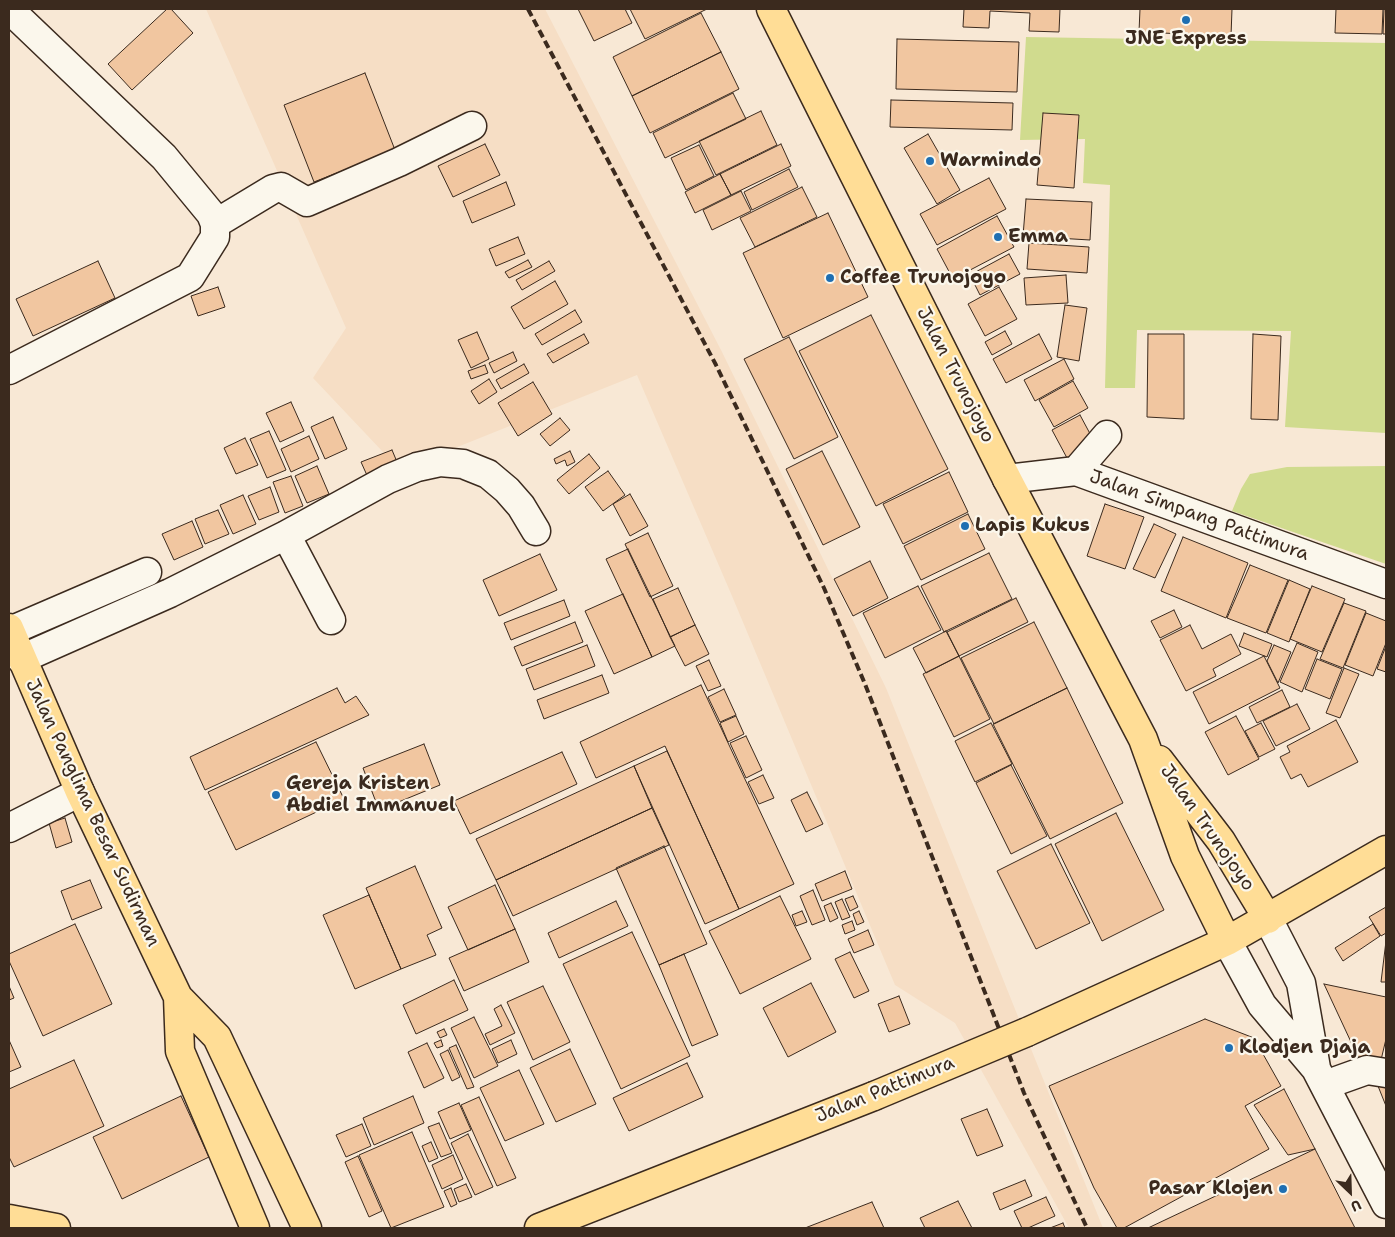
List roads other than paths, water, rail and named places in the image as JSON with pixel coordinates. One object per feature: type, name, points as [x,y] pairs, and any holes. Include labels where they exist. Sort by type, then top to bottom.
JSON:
[{"type":"main road","name":"Jalan Trunojoyo","points":[[771,9],[1007,478],[1144,738],[1185,856],[1227,941]]},
{"type":"main road","name":"Jalan Panglima Besar Sudirman","points":[[9,629],[80,792],[178,998],[217,1037],[307,1228]]},
{"type":"main road","name":"Jalan Trunojoyo","points":[[1144,738],[1221,841],[1268,919]]},
{"type":"main road","points":[[1268,919],[1386,850]]},
{"type":"main road","name":"Jalan Pattimura","points":[[539,1228],[874,1096],[1027,1032],[1227,941],[1268,919]]},
{"type":"main road","name":"Jalan Panglima Besar Sudirman","points":[[178,998],[180,1051],[255,1228]]},
{"type":"main road","points":[[9,1219],[56,1228]]},
{"type":"street","points":[[9,9],[164,157],[212,214],[215,224],[215,237],[190,277],[9,370]]},
{"type":"street","points":[[215,224],[273,189],[281,187],[307,202],[399,162],[472,126]]},
{"type":"street","points":[[1076,471],[1107,435]]},
{"type":"street","points":[[21,659],[170,594],[286,535],[388,479],[417,467],[440,462],[463,464],[488,474],[521,506],[536,531]]},
{"type":"street","name":"Jalan Simpang Pattimura","points":[[1007,478],[1076,471],[1386,584]]},
{"type":"street","points":[[286,535],[332,620]]},
{"type":"street","points":[[9,629],[147,572]]},
{"type":"street","points":[[9,828],[80,792]]},
{"type":"street","points":[[1268,919],[1301,983],[1321,1077]]},
{"type":"street","points":[[1227,941],[1262,1005],[1321,1077],[1385,1199]]},
{"type":"street","points":[[1321,1077],[1367,1070],[1386,1073]]},
{"type":"railway","points":[[528,9],[716,365],[824,588],[865,684],[1024,1093],[1087,1228]]},
{"type":"place","name":"JNE Express","points":[[1186,20]]},
{"type":"place","name":"Warmindo","points":[[930,161]]},
{"type":"place","name":"Emma","points":[[998,237]]},
{"type":"place","name":"Coffee Trunojoyo","points":[[830,278]]},
{"type":"place","name":"Lapis Kukus","points":[[965,526]]},
{"type":"place","name":"Gereja Kristen Abdiel Immanuel","points":[[276,795]]},
{"type":"place","name":"Klodjen Djaja","points":[[1229,1048]]},
{"type":"place","name":"Pasar Klojen","points":[[1283,1189]]}]
